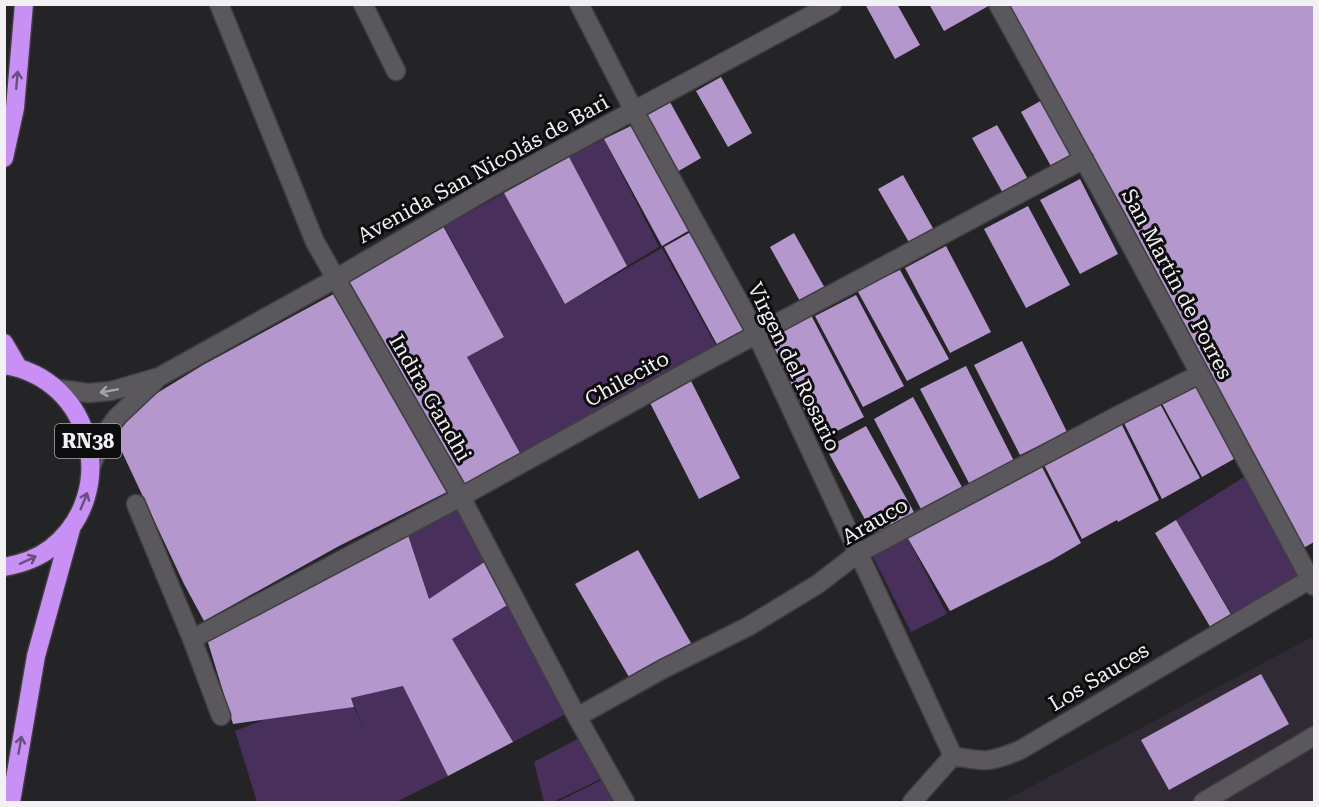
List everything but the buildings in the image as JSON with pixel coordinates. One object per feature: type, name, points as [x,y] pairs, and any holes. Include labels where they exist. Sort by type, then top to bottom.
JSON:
[{"type":"highway","points":[[4,158],[15,108],[24,4]]},
{"type":"highway","name":"RN38","points":[[4,343],[11,366],[39,376],[58,389],[76,410],[87,436],[92,464],[87,496],[72,526],[36,656],[11,802]]},
{"type":"highway","name":"RN38","points":[[4,567],[24,563],[51,548],[72,526]]},
{"type":"street","name":"Indira Gandhi","points":[[219,4],[315,242],[461,497],[577,717],[625,802]]},
{"type":"street","points":[[363,4],[396,71]]},
{"type":"street","name":"Virgen del Rosario","points":[[579,4],[634,111],[756,335],[952,756]]},
{"type":"street","name":"Avenida San Nicolás de Bari","points":[[58,389],[89,393],[111,391],[159,377],[335,279],[490,188],[832,4]]},
{"type":"street","name":"San Martín de Porres","points":[[998,4],[1313,580]]},
{"type":"street","name":"Chilecito","points":[[192,639],[461,497],[1084,159]]},
{"type":"street","name":"Arauco","points":[[577,717],[663,669],[749,626],[818,584],[858,554],[1200,374]]},
{"type":"street","name":"Avenida San Nicolás de Bari","points":[[92,464],[103,436],[117,417],[159,377]]},
{"type":"street","points":[[136,504],[221,716]]},
{"type":"street","name":"Los Sauces","points":[[952,756],[985,762],[1020,750],[1313,580]]},
{"type":"street","points":[[1203,802],[1314,736]]},
{"type":"street","points":[[912,802],[952,756]]},
{"type":"shaded area","points":[[604,139],[659,247],[627,266],[569,157]]},
{"type":"shaded area","points":[[504,193],[565,304],[662,248],[719,351],[521,455],[467,357],[504,337],[444,226]]},
{"type":"shaded area","points":[[1252,472],[1308,577],[1234,618],[1176,520]]},
{"type":"shaded area","points":[[455,506],[486,561],[429,599],[407,532]]},
{"type":"shaded area","points":[[906,535],[947,614],[911,632],[871,553]]},
{"type":"shaded area","points":[[509,604],[561,694],[564,715],[513,742],[452,639]]},
{"type":"shaded area","points":[[1312,637],[1314,642],[1314,802],[1002,802]]},
{"type":"shaded area","points":[[403,686],[448,776],[396,802],[257,802],[235,731],[266,719],[354,707],[365,731],[351,698]]},
{"type":"shaded area","points":[[583,736],[605,777],[553,802],[544,802],[534,762]]},
{"type":"shaded area","points":[[604,779],[616,802],[557,802]]}]
